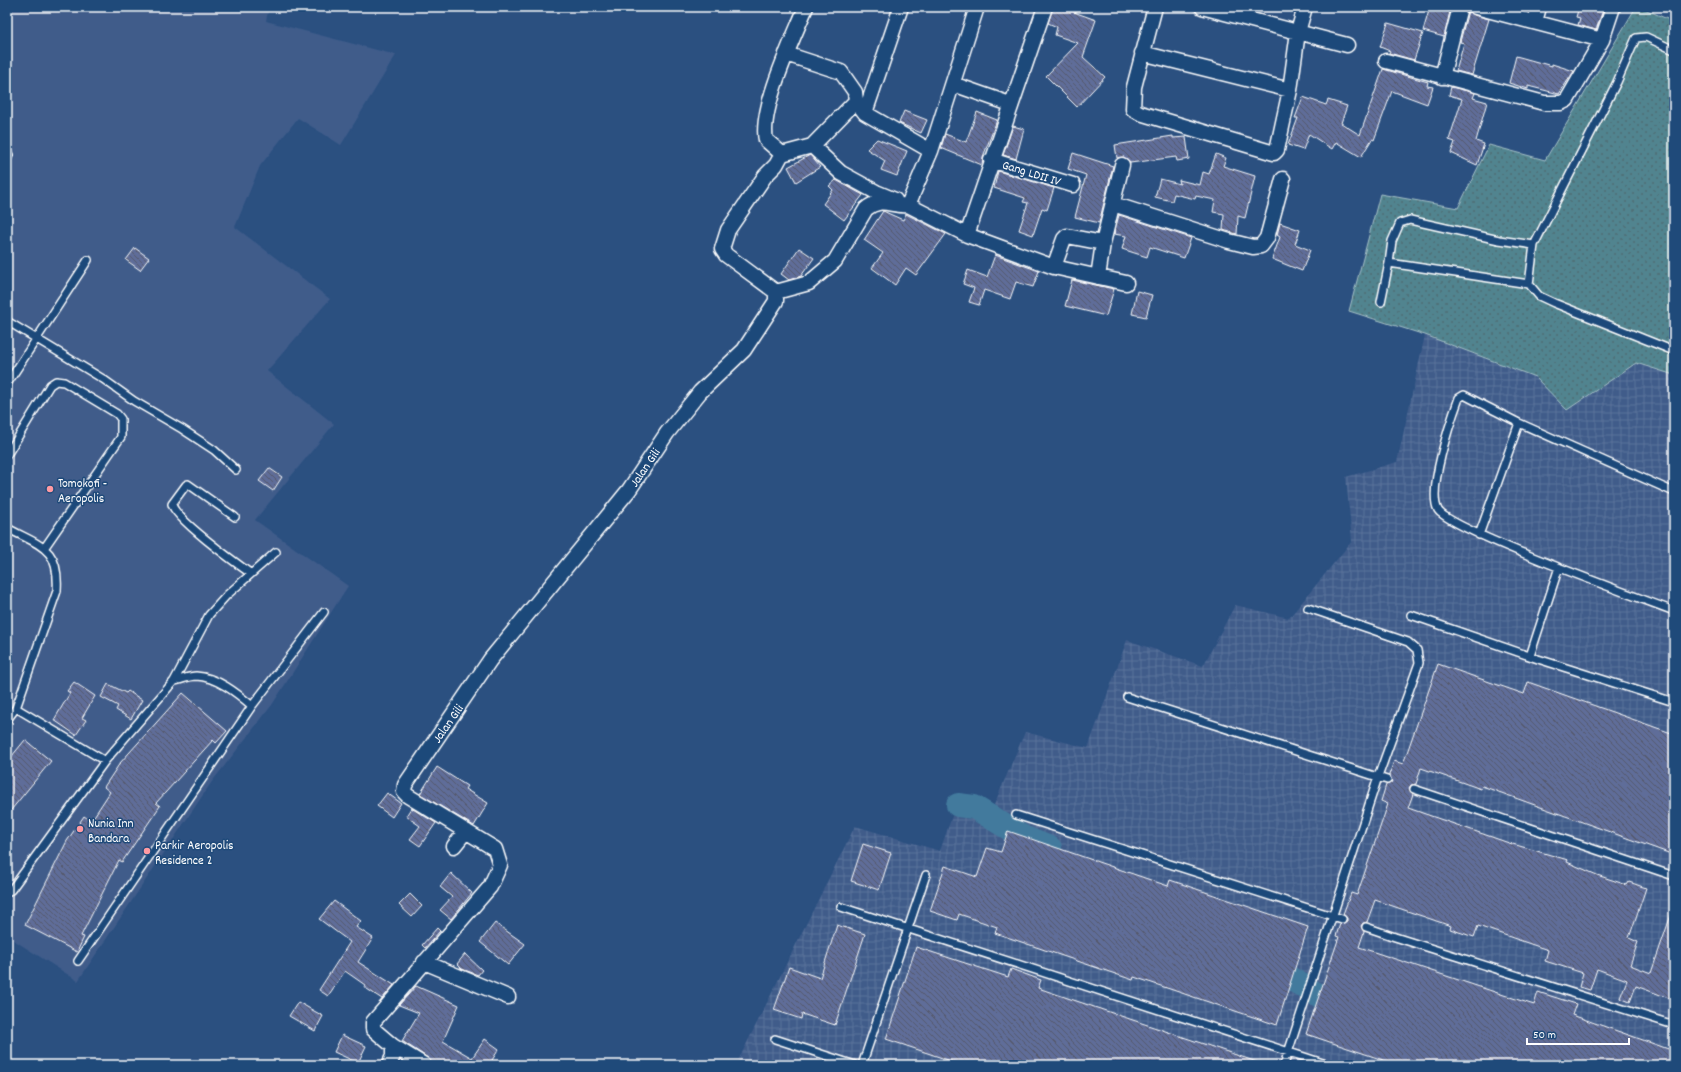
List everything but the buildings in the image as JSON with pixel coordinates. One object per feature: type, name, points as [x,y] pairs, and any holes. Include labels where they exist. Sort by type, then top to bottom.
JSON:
[{"type":"street","points":[[782,154],[766,140],[764,131],[771,98],[786,54],[806,7]]},
{"type":"street","points":[[865,113],[901,7]]},
{"type":"street","points":[[908,205],[931,151],[977,7]]},
{"type":"street","points":[[967,235],[1010,104],[1045,7]]},
{"type":"street","points":[[1155,7],[1134,87],[1133,109],[1140,114],[1274,153],[1277,150],[1290,90],[1298,32],[1305,7]]},
{"type":"street","points":[[1202,7],[1347,45]]},
{"type":"street","points":[[1442,77],[1460,7]]},
{"type":"street","points":[[1476,7],[1602,40]]},
{"type":"street","points":[[1535,22],[1539,7]]},
{"type":"street","points":[[1386,61],[1544,103],[1561,103],[1566,100],[1602,40],[1612,7]]},
{"type":"street","points":[[1142,53],[1290,90]]},
{"type":"street","points":[[786,54],[841,72],[855,92],[856,101],[865,113],[931,151]]},
{"type":"street","points":[[953,84],[1010,104]]},
{"type":"street","points":[[856,101],[812,146],[782,154],[776,165],[765,176],[728,230],[722,249],[726,256],[776,292],[809,283],[835,261],[862,215],[873,203],[880,202],[908,205]]},
{"type":"street","points":[[812,146],[841,173],[876,192],[908,205],[967,235],[1054,267],[1126,283]]},
{"type":"street","name":"Gang LDII IV","points":[[992,160],[1073,185]]},
{"type":"street","points":[[1098,278],[1104,243],[1122,165]]},
{"type":"street","points":[[1113,204],[1229,241],[1254,247],[1261,246],[1267,238],[1283,179]]},
{"type":"street","points":[[1054,267],[1064,239],[1068,236],[1104,243]]},
{"type":"street","name":"Jalan Gili","points":[[466,831],[408,796],[404,792],[405,784],[410,775],[490,660],[629,490],[668,433],[700,392],[744,350],[776,301],[776,292]]},
{"type":"street","points":[[424,1065],[393,1046],[372,1029],[373,1022],[490,886],[500,865],[495,849],[466,831],[454,846]]},
{"type":"street","points":[[424,962],[508,997]]},
{"type":"street","points":[[389,1065],[393,1056],[393,1046]]},
{"type":"lane","points":[[1529,284],[1534,245],[1617,82],[1636,38],[1646,37],[1674,50]]},
{"type":"lane","points":[[1381,302],[1392,241],[1400,223],[1410,220],[1499,240],[1534,245]]},
{"type":"lane","points":[[7,384],[88,260]]},
{"type":"lane","points":[[1389,262],[1529,284],[1539,296],[1674,351]]},
{"type":"lane","points":[[7,321],[102,379],[134,401],[182,429],[214,450],[236,470]]},
{"type":"lane","points":[[7,455],[50,385],[56,381],[70,386],[117,414],[121,419],[121,436],[45,547]]},
{"type":"lane","points":[[1674,492],[1519,423],[1466,396],[1459,398],[1442,448],[1435,498],[1438,510],[1447,519],[1479,535],[1674,612]]},
{"type":"lane","points":[[1479,535],[1519,423]]},
{"type":"lane","points":[[235,517],[188,484],[172,504],[173,510],[200,534],[250,573]]},
{"type":"lane","points":[[7,528],[45,547],[56,566],[58,577],[57,591],[16,708],[7,720]]},
{"type":"lane","points":[[7,892],[11,890],[65,818],[105,761],[174,681],[209,615],[250,573],[276,552]]},
{"type":"lane","points":[[1530,656],[1559,567]]},
{"type":"lane","points":[[1284,1065],[1378,777],[1419,663],[1417,650],[1408,642],[1308,608]]},
{"type":"lane","points":[[78,961],[252,706],[324,612]]},
{"type":"lane","points":[[1411,615],[1530,656],[1674,702]]},
{"type":"lane","points":[[174,681],[195,676],[212,680],[236,692],[252,706]]},
{"type":"lane","points":[[1127,697],[1387,780]]},
{"type":"lane","points":[[16,708],[105,761]]},
{"type":"lane","points":[[1414,790],[1674,876]]},
{"type":"lane","points":[[1016,816],[1342,919]]},
{"type":"lane","points":[[862,1065],[926,875]]},
{"type":"lane","points":[[841,907],[1329,1065]]},
{"type":"lane","points":[[1366,926],[1395,938],[1674,1025]]},
{"type":"lane","points":[[775,1039],[855,1065]]},
{"type":"shaded area","points":[[7,7],[269,7],[266,21],[396,55],[341,145],[298,118],[260,166],[235,227],[330,299],[267,371],[334,424],[255,520],[348,586],[272,705],[211,783],[78,981],[7,936]]},
{"type":"shaded area","points":[[1425,335],[1535,377],[1567,410],[1636,363],[1674,375],[1674,1065],[736,1065],[855,826],[940,851],[958,799],[991,812],[1025,732],[1088,748],[1127,640],[1203,666],[1235,605],[1289,618],[1352,541],[1346,477],[1397,462]]},
{"type":"green space","points":[[1636,7],[1640,7],[1674,22],[1674,375],[1636,363],[1567,410],[1535,377],[1425,335],[1349,311],[1380,194],[1458,208],[1489,145],[1545,160]]},
{"type":"waterway","points":[[958,805],[974,807],[1023,837],[1050,848]]},
{"type":"waterway","points":[[1263,962],[1347,1012]]},
{"type":"place","name":"Tomokofi - Aeropolis","points":[[50,489]]},
{"type":"place","name":"Nunia Inn Bandara","points":[[80,829]]},
{"type":"place","name":"Parkir Aeropolis Residence 2","points":[[147,851]]}]
